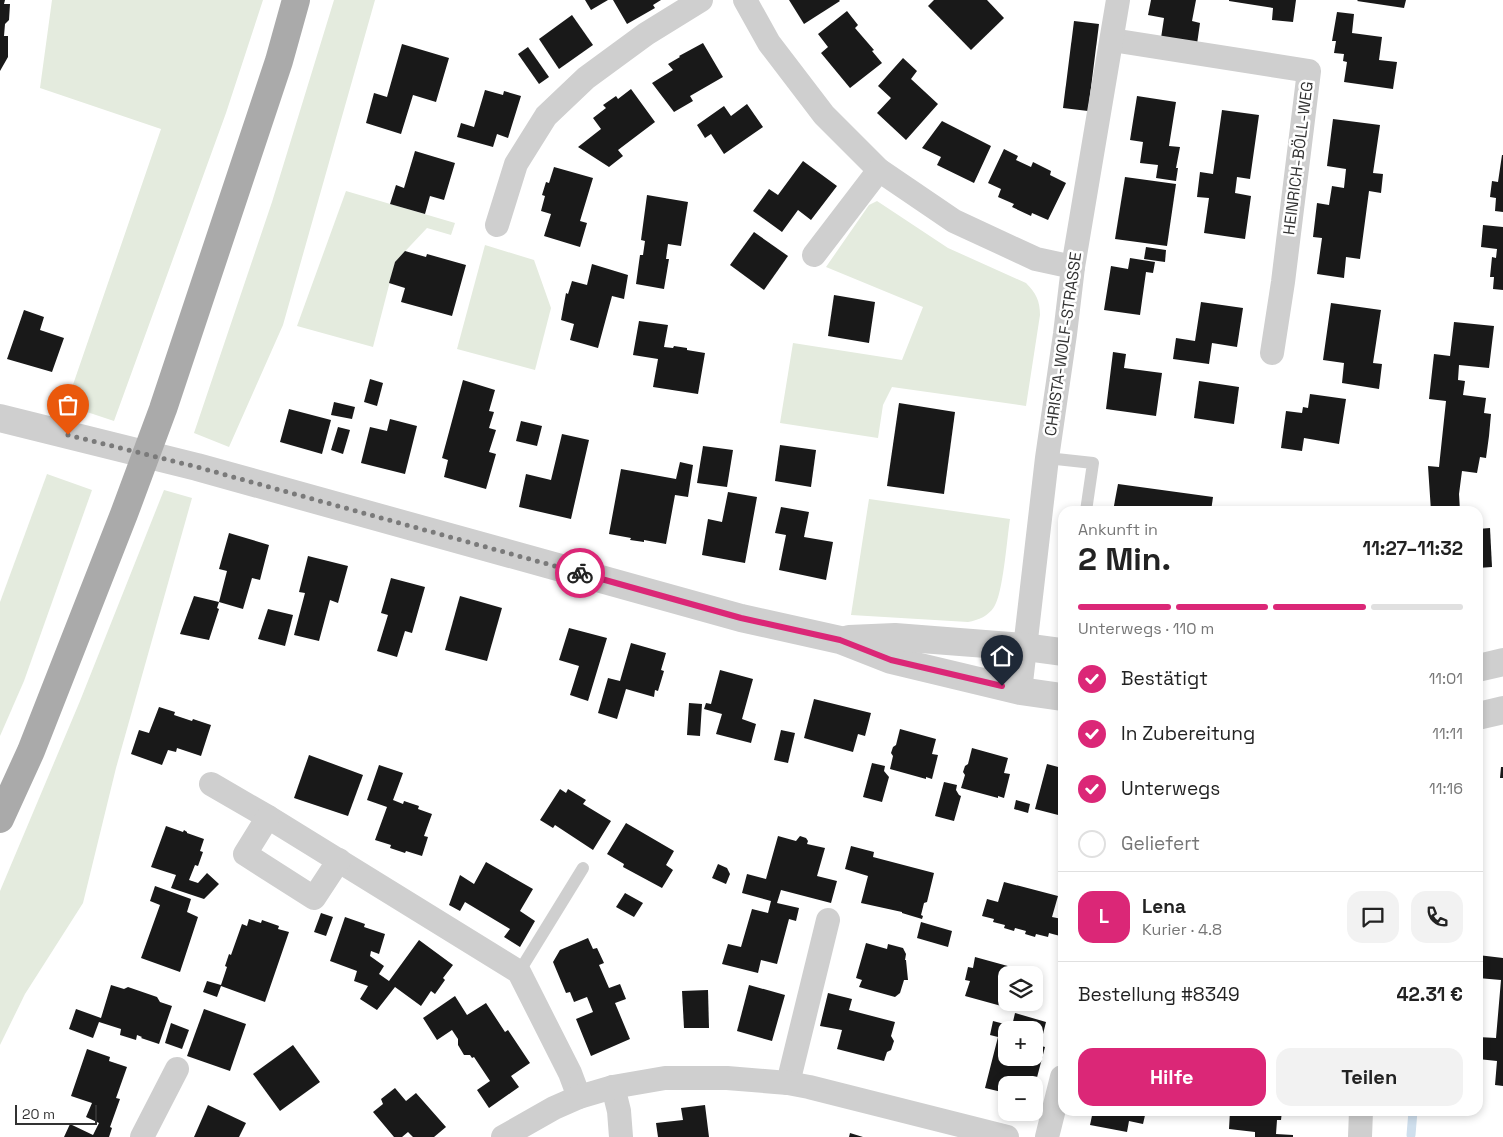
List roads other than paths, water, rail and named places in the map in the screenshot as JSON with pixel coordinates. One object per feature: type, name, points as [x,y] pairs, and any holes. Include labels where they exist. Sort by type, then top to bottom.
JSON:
[{"type":"main road","points":[[0,819],[31,752],[163,409],[279,61],[296,0]]},
{"type":"street","points":[[497,225],[516,164],[546,116],[586,78],[646,34],[701,0]]},
{"type":"street","points":[[745,0],[769,43],[824,115],[879,170],[954,221],[1036,259],[1073,266]]},
{"type":"street","name":"CHRISTA-WOLF-STRASSE","points":[[1020,691],[1047,458],[1073,266],[1118,0]]},
{"type":"street","name":"HEINRICH-BÖLL-WEG","points":[[1112,40],[1308,71],[1284,273],[1272,353]]},
{"type":"street","points":[[814,255],[879,170]]},
{"type":"street","points":[[0,418],[197,467],[741,618],[840,640],[891,660],[1020,691],[1058,696]]},
{"type":"street","points":[[840,640],[895,637],[1025,647],[1058,651]]},
{"type":"street","points":[[1483,667],[1503,662]]},
{"type":"street","points":[[1483,715],[1503,710]]},
{"type":"street","points":[[211,784],[339,860],[519,972],[570,1072],[580,1097]]},
{"type":"street","points":[[268,817],[245,854],[314,898],[339,860]]},
{"type":"street","points":[[788,1083],[828,920]]},
{"type":"street","points":[[142,1137],[177,1069]]},
{"type":"street","points":[[503,1137],[554,1108],[580,1097],[613,1087],[665,1078],[727,1078],[809,1086],[945,1130],[1007,1137]]},
{"type":"street","points":[[613,1087],[619,1111],[621,1137]]},
{"type":"street","points":[[1048,1137],[1058,1094]]},
{"type":"street","points":[[1360,1137],[1361,1116]]},
{"type":"lane","points":[[1047,458],[1093,463],[1087,506]]},
{"type":"lane","points":[[519,972],[584,868]]},
{"type":"waterway","points":[[1411,1135],[1413,1116]]}]
